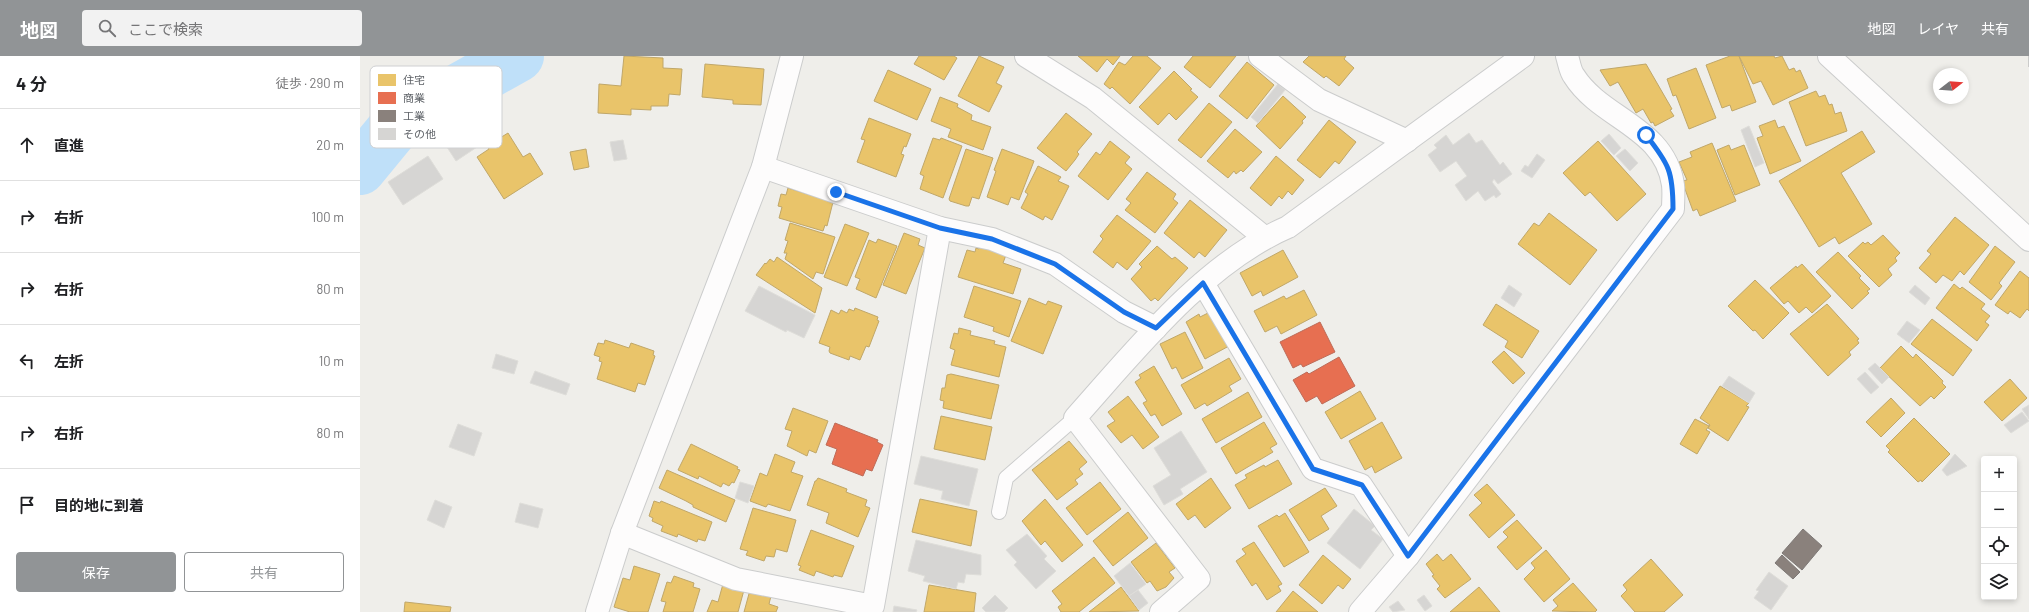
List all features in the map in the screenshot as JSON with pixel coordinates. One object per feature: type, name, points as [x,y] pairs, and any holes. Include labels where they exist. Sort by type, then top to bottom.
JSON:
[{"type":"street","points":[[597,612],[622,532],[763,167],[792,56]]},
{"type":"street","points":[[1026,56],[1093,98],[1264,237]]},
{"type":"street","points":[[1260,56],[1319,100],[1406,141]]},
{"type":"street","points":[[1161,612],[1199,580],[1075,418],[1156,328],[1203,283],[1264,237],[1288,227],[1523,56]]},
{"type":"street","points":[[1360,612],[1408,556],[1673,209],[1673,184],[1665,159],[1646,135],[1588,94],[1573,76],[1568,56]]},
{"type":"street","points":[[1829,56],[2029,240]]},
{"type":"street","points":[[763,167],[940,228],[992,239],[1055,264],[1124,312],[1156,328]]},
{"type":"street","points":[[622,532],[736,579],[873,606],[940,228]]},
{"type":"street","points":[[1203,283],[1313,469],[1362,485],[1408,556]]},
{"type":"lane","points":[[999,512],[1006,478],[1075,418]]},
{"type":"building: 住宅","points":[[624,56],[663,58],[663,68],[682,69],[680,95],[669,94],[668,106],[651,106],[651,110],[631,109],[631,115],[598,113],[599,84],[621,86]]},
{"type":"building: 住宅","points":[[919,56],[954,56],[957,58],[944,80],[914,64]]},
{"type":"building: 住宅","points":[[979,56],[1004,67],[996,83],[1002,86],[989,112],[958,96]]},
{"type":"building: 住宅","points":[[1078,56],[1120,56],[1113,65],[1107,59],[1097,72]]},
{"type":"building: 住宅","points":[[1133,56],[1147,56],[1161,68],[1130,104],[1112,87],[1110,89],[1104,84],[1119,62],[1125,65]]},
{"type":"building: 住宅","points":[[1193,56],[1236,56],[1210,88],[1184,67]]},
{"type":"building: 住宅","points":[[1309,56],[1346,56],[1344,59],[1354,68],[1339,86],[1326,76],[1324,78],[1303,62]]},
{"type":"building: 住宅","points":[[1730,56],[1739,56],[1756,102],[1732,111],[1730,105],[1722,108],[1706,65]]},
{"type":"building: 住宅","points":[[1739,56],[1774,56],[1775,58],[1782,56],[1789,70],[1794,68],[1796,72],[1800,70],[1808,88],[1773,105],[1761,81],[1753,84]]},
{"type":"building: 住宅","points":[[1247,62],[1274,85],[1247,119],[1219,96]]},
{"type":"building: 住宅","points":[[705,64],[764,69],[761,105],[733,104],[733,100],[702,97]]},
{"type":"building: 住宅","points":[[1646,64],[1672,109],[1670,110],[1674,116],[1655,126],[1653,122],[1651,123],[1643,109],[1636,113],[1618,82],[1610,86],[1600,70]]},
{"type":"building: 住宅","points":[[1696,68],[1716,118],[1689,129],[1676,95],[1673,96],[1667,79]]},
{"type":"building: 住宅","points":[[888,70],[931,89],[917,120],[874,101]]},
{"type":"building: 住宅","points":[[1174,71],[1198,97],[1176,120],[1169,113],[1158,125],[1139,107]]},
{"type":"building: 住宅","points":[[1816,91],[1819,97],[1825,95],[1829,105],[1832,104],[1835,114],[1841,112],[1847,131],[1806,146],[1789,102]]},
{"type":"building: 住宅","points":[[1283,96],[1306,117],[1302,121],[1303,123],[1280,149],[1256,126]]},
{"type":"building: 住宅","points":[[940,97],[958,104],[957,107],[972,115],[971,120],[991,127],[983,150],[948,137],[951,129],[931,121]]},
{"type":"building: 住宅","points":[[1209,103],[1232,122],[1201,158],[1178,140]]},
{"type":"building: 住宅","points":[[1066,113],[1092,134],[1077,152],[1079,154],[1066,171],[1037,148]]},
{"type":"building: 住宅","points":[[869,118],[911,134],[906,147],[904,146],[901,154],[904,155],[896,177],[857,162],[865,140],[861,139]]},
{"type":"building: 住宅","points":[[1329,120],[1356,142],[1339,164],[1335,161],[1320,178],[1297,160]]},
{"type":"building: 住宅","points":[[1775,120],[1778,128],[1784,126],[1801,161],[1770,174],[1757,138],[1763,136],[1759,126]]},
{"type":"building: 住宅","points":[[1235,129],[1262,152],[1243,172],[1241,170],[1236,174],[1234,171],[1228,178],[1207,161]]},
{"type":"building: 住宅","points":[[1862,131],[1875,152],[1841,173],[1872,224],[1839,244],[1835,237],[1819,247],[1779,181]]},
{"type":"building: 住宅","points":[[508,133],[523,157],[530,153],[543,174],[504,199],[477,157],[488,148],[502,148],[502,137]]},
{"type":"building: 住宅","points":[[933,138],[940,140],[941,138],[962,146],[943,198],[920,189],[924,176],[920,174]]},
{"type":"building: 住宅","points":[[1110,141],[1130,157],[1125,163],[1132,169],[1108,200],[1078,176],[1096,152],[1100,155]]},
{"type":"building: 住宅","points":[[1598,141],[1646,194],[1617,221],[1590,192],[1585,196],[1563,173]]},
{"type":"building: 住宅","points":[[1712,143],[1736,201],[1700,216],[1697,209],[1693,211],[1682,181],[1687,180],[1679,162],[1692,157],[1690,152]]},
{"type":"building: 住宅","points":[[1729,145],[1731,150],[1744,145],[1760,185],[1735,195],[1717,150]]},
{"type":"building: 住宅","points":[[586,149],[589,167],[574,170],[570,152]]},
{"type":"building: 住宅","points":[[966,149],[993,158],[979,199],[972,197],[969,206],[950,201],[949,199]]},
{"type":"building: 住宅","points":[[1002,149],[1034,161],[1019,200],[1011,197],[1008,205],[987,197],[996,171],[994,170]]},
{"type":"building: 住宅","points":[[1276,156],[1304,180],[1292,195],[1288,191],[1282,199],[1279,196],[1271,206],[1250,188]]},
{"type":"building: 住宅","points":[[1038,166],[1061,177],[1058,181],[1069,186],[1052,220],[1045,216],[1043,220],[1021,208],[1028,194],[1025,192]]},
{"type":"building: 住宅","points":[[1147,172],[1176,194],[1173,199],[1178,203],[1155,233],[1125,210],[1131,203],[1126,199]]},
{"type":"building: 住宅","points":[[788,188],[833,202],[827,226],[825,225],[823,231],[779,218],[782,207],[778,206],[781,194],[786,195]]},
{"type":"building: 住宅","points":[[1190,200],[1227,230],[1205,257],[1199,252],[1194,258],[1164,233]]},
{"type":"building: 住宅","points":[[1549,213],[1597,250],[1570,285],[1518,244],[1534,223],[1539,226]]},
{"type":"building: 住宅","points":[[1117,215],[1151,241],[1127,270],[1117,262],[1113,268],[1093,252],[1103,239],[1100,236]]},
{"type":"building: 住宅","points":[[1955,217],[1989,245],[1964,275],[1960,271],[1952,281],[1943,275],[1936,283],[1919,268],[1931,254],[1927,251]]},
{"type":"building: 住宅","points":[[790,223],[835,237],[823,274],[816,272],[813,279],[785,259],[787,253],[784,253],[788,241],[785,240]]},
{"type":"building: 住宅","points":[[845,224],[869,233],[847,286],[824,277]]},
{"type":"building: 住宅","points":[[904,233],[920,239],[918,245],[925,248],[906,294],[883,285]]},
{"type":"building: 住宅","points":[[1883,235],[1900,253],[1895,258],[1897,261],[1888,269],[1892,275],[1879,287],[1848,256],[1863,242],[1865,244],[1868,242],[1871,245]]},
{"type":"building: 住宅","points":[[878,239],[897,246],[876,298],[856,289],[860,279],[855,277],[869,240],[876,243]]},
{"type":"building: 住宅","points":[[980,246],[1006,255],[1003,263],[1021,269],[1013,294],[958,277],[967,250],[975,252],[976,248],[979,249]]},
{"type":"building: 住宅","points":[[1157,246],[1172,259],[1175,257],[1188,268],[1158,301],[1155,298],[1151,301],[1131,279],[1142,267],[1139,264]]},
{"type":"building: 住宅","points":[[1995,246],[2015,262],[1999,283],[2002,286],[1991,300],[1969,282]]},
{"type":"building: 住宅","points":[[1283,250],[1298,277],[1263,296],[1261,291],[1252,296],[1240,273]]},
{"type":"building: 住宅","points":[[1838,252],[1861,276],[1859,278],[1870,289],[1867,291],[1869,293],[1852,309],[1816,272]]},
{"type":"building: 住宅","points":[[777,257],[822,288],[815,313],[756,275],[765,263],[766,264],[770,259],[774,262]]},
{"type":"building: 住宅","points":[[1802,264],[1831,296],[1812,313],[1806,307],[1799,313],[1788,301],[1784,304],[1770,288],[1796,266],[1797,268]]},
{"type":"building: 住宅","points":[[2020,271],[2029,278],[2029,311],[2027,309],[2020,318],[2010,311],[2008,314],[1995,305]]},
{"type":"building: 住宅","points":[[1755,280],[1789,313],[1763,339],[1728,306]]},
{"type":"building: 住宅","points":[[1954,284],[1960,289],[1962,287],[1985,304],[1981,309],[1990,316],[1985,322],[1989,325],[1977,341],[1936,308]]},
{"type":"building: 住宅","points":[[974,286],[1021,301],[1009,337],[993,331],[994,327],[964,317]]},
{"type":"building: 住宅","points":[[1304,290],[1317,315],[1281,334],[1277,326],[1265,332],[1254,311],[1284,296],[1286,299]]},
{"type":"building: 住宅","points":[[1029,298],[1046,305],[1048,301],[1062,306],[1043,354],[1011,341]]},
{"type":"building: 住宅","points":[[1496,304],[1539,331],[1522,358],[1505,347],[1508,341],[1483,325]]},
{"type":"building: 住宅","points":[[1827,304],[1859,339],[1857,340],[1859,343],[1849,352],[1851,355],[1828,376],[1790,334]]},
{"type":"building: 住宅","points":[[855,308],[878,317],[877,320],[879,321],[869,347],[866,346],[860,360],[850,356],[849,360],[830,353],[830,347],[819,343],[831,310],[839,314],[841,310],[847,313],[849,309],[854,311]]},
{"type":"building: 住宅","points":[[1210,312],[1229,346],[1205,359],[1186,322],[1199,314],[1200,317]]},
{"type":"building: 住宅","points":[[1932,319],[1972,350],[1953,376],[1911,344]]},
{"type":"building: 住宅","points":[[959,328],[971,331],[970,335],[995,341],[994,344],[1006,347],[999,377],[951,365],[955,350],[950,348],[954,333],[958,334]]},
{"type":"building: 住宅","points":[[1185,332],[1203,368],[1182,379],[1176,367],[1172,369],[1160,344]]},
{"type":"building: 住宅","points":[[605,340],[629,348],[631,343],[654,351],[653,355],[655,356],[645,385],[638,383],[635,392],[597,379],[602,362],[599,361],[600,357],[594,355],[598,343],[604,344]]},
{"type":"building: 住宅","points":[[1901,346],[1913,358],[1916,354],[1943,381],[1942,383],[1946,387],[1934,399],[1931,396],[1920,406],[1880,368]]},
{"type":"building: 住宅","points":[[1504,351],[1525,373],[1513,384],[1492,362]]},
{"type":"building: 住宅","points":[[1229,358],[1241,379],[1229,386],[1232,391],[1207,406],[1205,403],[1195,409],[1181,385]]},
{"type":"building: 住宅","points":[[1154,366],[1182,414],[1162,426],[1155,414],[1151,416],[1143,403],[1147,401],[1135,382],[1141,378],[1139,375]]},
{"type":"building: 住宅","points":[[951,374],[999,385],[991,419],[943,408],[944,401],[940,400],[942,388],[945,388],[947,375]]},
{"type":"building: 住宅","points":[[2010,379],[2027,398],[2002,421],[1984,402]]},
{"type":"building: 住宅","points":[[1720,386],[1749,403],[1746,406],[1749,407],[1728,441],[1708,428],[1710,425],[1700,418]]},
{"type":"building: 住宅","points":[[1360,391],[1376,419],[1341,439],[1325,412]]},
{"type":"building: 住宅","points":[[1248,392],[1262,417],[1216,443],[1202,419]]},
{"type":"building: 住宅","points":[[1128,396],[1159,437],[1143,449],[1132,435],[1121,443],[1107,426],[1115,421],[1108,412]]},
{"type":"building: 住宅","points":[[1891,398],[1905,413],[1881,437],[1866,422]]},
{"type":"building: 住宅","points":[[793,408],[828,421],[816,453],[809,450],[807,456],[787,446],[792,431],[785,429]]},
{"type":"building: 住宅","points":[[941,416],[992,427],[985,460],[934,449]]},
{"type":"building: 住宅","points":[[1914,418],[1950,454],[1922,482],[1921,480],[1918,482],[1888,452],[1890,450],[1886,446]]},
{"type":"building: 住宅","points":[[1695,419],[1709,426],[1706,430],[1710,432],[1697,454],[1680,444]]},
{"type":"building: 住宅","points":[[1264,422],[1277,444],[1270,448],[1273,452],[1236,474],[1221,448]]},
{"type":"building: 住宅","points":[[1382,422],[1402,458],[1375,473],[1372,466],[1365,470],[1349,441]]},
{"type":"building: 住宅","points":[[1069,441],[1087,462],[1079,469],[1083,474],[1075,480],[1078,484],[1057,500],[1032,470]]},
{"type":"building: 住宅","points":[[691,444],[738,467],[737,469],[740,470],[734,483],[732,482],[729,486],[723,483],[721,487],[699,476],[698,479],[678,470]]},
{"type":"building: 住宅","points":[[775,454],[795,462],[791,472],[803,476],[790,511],[768,504],[766,507],[750,501],[760,473],[767,476]]},
{"type":"building: 住宅","points":[[1278,460],[1292,484],[1249,509],[1235,485],[1247,478],[1245,475],[1264,465],[1265,467]]},
{"type":"building: 住宅","points":[[667,470],[735,500],[726,522],[693,507],[693,505],[686,501],[659,488]]},
{"type":"building: 住宅","points":[[818,478],[847,489],[846,492],[867,500],[865,506],[870,508],[858,537],[826,523],[829,513],[807,505],[815,481]]},
{"type":"building: 住宅","points":[[1211,478],[1231,508],[1205,528],[1195,515],[1188,520],[1176,504]]},
{"type":"building: 住宅","points":[[1100,482],[1121,509],[1087,535],[1066,508]]},
{"type":"building: 住宅","points":[[1487,484],[1515,515],[1489,538],[1469,515],[1482,503],[1474,495]]},
{"type":"building: 住宅","points":[[1325,488],[1337,506],[1321,516],[1329,529],[1309,541],[1289,510]]},
{"type":"building: 住宅","points":[[920,499],[977,511],[971,546],[912,532]]},
{"type":"building: 住宅","points":[[1045,499],[1083,545],[1062,562],[1045,541],[1041,545],[1022,521]]},
{"type":"building: 住宅","points":[[654,501],[660,503],[661,501],[712,522],[705,541],[698,539],[697,542],[678,534],[677,537],[661,531],[663,526],[652,521],[653,518],[649,516]]},
{"type":"building: 住宅","points":[[753,508],[796,520],[787,552],[776,549],[774,557],[766,556],[764,561],[746,555],[748,551],[740,549]]},
{"type":"building: 住宅","points":[[1128,512],[1148,538],[1113,566],[1093,541]]},
{"type":"building: 住宅","points":[[1285,513],[1309,552],[1284,567],[1258,526],[1277,515],[1279,517]]},
{"type":"building: 住宅","points":[[1517,520],[1542,548],[1517,570],[1497,547],[1508,537],[1503,532]]},
{"type":"building: 住宅","points":[[811,530],[854,546],[842,577],[834,575],[833,577],[816,571],[814,576],[799,570],[801,566],[798,565]]},
{"type":"building: 住宅","points":[[1254,542],[1282,584],[1278,586],[1281,591],[1267,600],[1256,583],[1252,586],[1236,561],[1246,554],[1242,549]]},
{"type":"building: 住宅","points":[[1156,543],[1175,568],[1169,572],[1174,578],[1166,587],[1157,591],[1150,581],[1147,583],[1131,562]]},
{"type":"building: 住宅","points":[[1546,550],[1570,579],[1544,602],[1524,579],[1535,568],[1531,563]]},
{"type":"building: 住宅","points":[[1437,554],[1443,561],[1451,554],[1471,579],[1445,598],[1437,589],[1440,586],[1432,576],[1434,575],[1426,564]]},
{"type":"building: 住宅","points":[[1323,555],[1351,579],[1343,589],[1338,585],[1322,604],[1299,585]]},
{"type":"building: 住宅","points":[[1094,557],[1115,583],[1079,612],[1061,612],[1058,607],[1062,604],[1052,591]]},
{"type":"building: 住宅","points":[[1651,559],[1683,595],[1664,612],[1635,612],[1621,596],[1627,590],[1623,585]]},
{"type":"building: 住宅","points":[[634,566],[660,574],[648,612],[630,612],[614,607],[623,578],[630,580]]},
{"type":"building: 住宅","points":[[674,576],[694,583],[693,587],[700,589],[693,612],[663,612],[666,602],[661,601],[667,582],[671,583]]},
{"type":"building: 住宅","points":[[1573,583],[1597,610],[1595,612],[1552,611],[1558,606],[1553,600]]},
{"type":"building: 住宅","points":[[723,584],[744,590],[738,612],[707,612],[712,600],[718,602]]},
{"type":"building: 住宅","points":[[929,585],[976,593],[974,612],[924,612]]},
{"type":"building: 住宅","points":[[1121,587],[1139,611],[1089,612]]},
{"type":"building: 住宅","points":[[1479,587],[1500,612],[1450,612]]},
{"type":"building: 住宅","points":[[750,590],[771,596],[769,604],[778,607],[776,612],[744,612]]},
{"type":"building: 住宅","points":[[1293,591],[1318,612],[1276,612]]},
{"type":"building: 住宅","points":[[405,602],[451,607],[450,612],[404,612]]},
{"type":"building: 商業","points":[[1320,322],[1335,352],[1303,367],[1301,364],[1293,368],[1280,342]]},
{"type":"building: 商業","points":[[1339,357],[1355,386],[1322,404],[1317,396],[1306,402],[1293,380],[1307,372],[1309,374]]},
{"type":"building: 商業","points":[[835,423],[878,440],[877,442],[883,445],[872,471],[866,469],[863,476],[832,464],[837,449],[826,445]]},
{"type":"building: 工業","points":[[1803,529],[1822,546],[1802,570],[1782,553]]},
{"type":"building: 工業","points":[[1782,555],[1800,572],[1793,579],[1775,563]]},
{"type":"building: その他","points":[[1278,84],[1285,90],[1258,123],[1251,117]]},
{"type":"building: その他","points":[[1749,126],[1764,163],[1755,167],[1741,130]]},
{"type":"building: その他","points":[[1469,133],[1476,143],[1482,140],[1500,165],[1503,162],[1512,174],[1498,184],[1494,179],[1492,182],[1501,194],[1496,198],[1494,195],[1485,201],[1478,191],[1466,201],[1455,185],[1467,176],[1456,161],[1440,172],[1428,155],[1437,148],[1434,145],[1446,135],[1453,145]]},
{"type":"building: その他","points":[[1609,134],[1621,148],[1614,155],[1601,141]]},
{"type":"building: その他","points":[[623,140],[627,159],[614,161],[610,142]]},
{"type":"building: その他","points":[[448,148],[476,148],[456,161]]},
{"type":"building: その他","points":[[1625,149],[1638,163],[1630,171],[1616,156]]},
{"type":"building: その他","points":[[1537,154],[1545,160],[1532,178],[1521,171],[1525,165],[1528,167]]},
{"type":"building: その他","points":[[428,156],[443,179],[403,205],[388,182]]},
{"type":"building: その他","points":[[1509,285],[1522,294],[1514,307],[1501,298]]},
{"type":"building: その他","points":[[1915,285],[1930,298],[1925,305],[1909,292]]},
{"type":"building: その他","points":[[759,286],[815,315],[804,338],[787,330],[786,332],[745,311]]},
{"type":"building: その他","points":[[1907,321],[1920,330],[1909,343],[1897,334]]},
{"type":"building: その他","points":[[496,354],[518,361],[514,374],[492,368]]},
{"type":"building: その他","points":[[1875,363],[1889,377],[1882,384],[1868,369]]},
{"type":"building: その他","points":[[535,371],[570,384],[566,395],[530,383]]},
{"type":"building: その他","points":[[1865,372],[1879,387],[1871,394],[1857,379]]},
{"type":"building: その他","points":[[1729,376],[1755,393],[1749,403],[1722,386]]},
{"type":"building: その他","points":[[2029,405],[2029,419],[2022,409]]},
{"type":"building: その他","points":[[2022,412],[2029,421],[2011,433],[2004,425]]},
{"type":"building: その他","points":[[458,424],[482,433],[474,456],[449,447]]},
{"type":"building: その他","points":[[1181,431],[1207,472],[1180,489],[1183,494],[1164,505],[1153,486],[1171,475],[1154,448]]},
{"type":"building: その他","points":[[1955,454],[1967,466],[1947,476],[1942,470]]},
{"type":"building: その他","points":[[921,456],[978,469],[969,506],[941,499],[943,491],[914,484]]},
{"type":"building: その他","points":[[740,482],[754,486],[748,503],[735,498]]},
{"type":"building: その他","points":[[435,500],[452,507],[444,528],[427,520]]},
{"type":"building: その他","points":[[520,503],[543,509],[538,528],[515,522]]},
{"type":"building: その他","points":[[1354,509],[1375,526],[1371,530],[1383,539],[1360,569],[1327,543]]},
{"type":"building: その他","points":[[1027,534],[1047,556],[1044,559],[1056,571],[1036,589],[1014,565],[1017,562],[1006,550]]},
{"type":"building: その他","points":[[916,540],[981,555],[981,575],[966,574],[964,583],[958,582],[956,589],[923,581],[925,576],[908,571]]},
{"type":"building: その他","points":[[1130,563],[1146,584],[1129,596],[1114,576]]},
{"type":"building: その他","points":[[1769,572],[1788,586],[1771,610],[1754,598],[1759,591],[1756,590]]},
{"type":"building: その他","points":[[1138,590],[1148,603],[1139,610],[1129,596]]},
{"type":"building: その他","points":[[995,595],[1008,608],[1004,612],[986,612],[982,608]]},
{"type":"building: その他","points":[[1424,595],[1432,606],[1425,611],[1417,600]]},
{"type":"building: その他","points":[[1398,601],[1405,610],[1393,612],[1389,607]]},
{"type":"building: その他","points":[[894,606],[917,610],[916,612],[893,612]]},
{"type":"waterway","points":[[500,66],[518,56]]},
{"type":"waterway","points":[[360,169],[377,148]]},
{"type":"route","points":[[836,192],[940,228],[992,239],[1055,264],[1124,312],[1156,328],[1203,283],[1313,469],[1362,485],[1408,556],[1673,209],[1673,184],[1665,159],[1646,135]]}]
